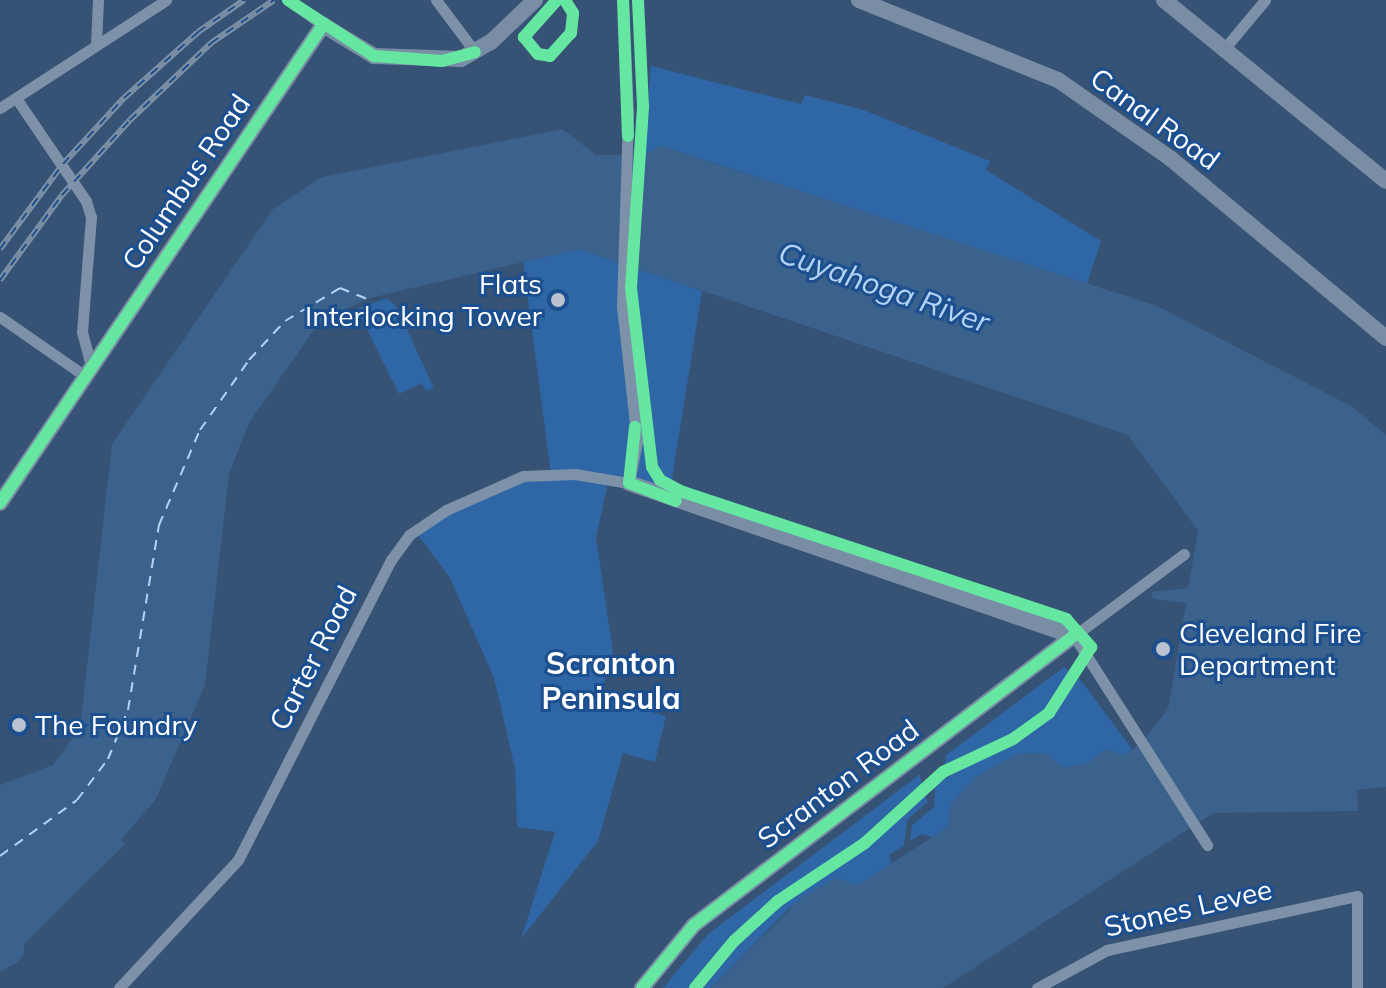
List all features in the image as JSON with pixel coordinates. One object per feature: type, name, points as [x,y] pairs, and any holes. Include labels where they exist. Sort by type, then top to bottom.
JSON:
[{"type":"street","points":[[96,45],[98,0]]},
{"type":"street","points":[[0,108],[166,0]]},
{"type":"street","points":[[288,0],[374,56],[442,61],[475,52],[535,0]]},
{"type":"street","points":[[436,0],[475,52]]},
{"type":"street","points":[[623,0],[628,113],[622,276],[637,442],[629,483]]},
{"type":"street","name":"Canal Road","points":[[859,0],[1058,80],[1182,167],[1386,338]]},
{"type":"street","points":[[1164,0],[1386,181]]},
{"type":"street","points":[[1224,49],[1265,0]]},
{"type":"street","name":"Columbus Road","points":[[0,503],[323,25]]},
{"type":"street","points":[[16,98],[86,201],[91,217],[82,332],[88,371]]},
{"type":"street","points":[[0,317],[88,371]]},
{"type":"street","name":"Carter Road","points":[[119,988],[238,860],[391,560],[409,535],[446,510],[523,476],[575,474],[629,483],[1074,636]]},
{"type":"street","name":"Scranton Road","points":[[642,988],[694,925],[1184,554]]},
{"type":"street","points":[[1074,636],[1207,845]]},
{"type":"street","name":"Stones Levee","points":[[1037,988],[1107,950],[1357,896],[1357,988]]},
{"type":"shaded area","points":[[651,66],[801,104],[805,95],[861,109],[990,161],[986,170],[1101,241],[1087,284],[661,146],[644,155]]},
{"type":"shaded area","points":[[579,249],[702,291],[669,498],[609,478],[596,538],[613,652],[600,698],[666,716],[655,762],[623,753],[598,841],[521,939],[555,832],[517,827],[515,768],[494,678],[450,578],[415,531],[506,482],[551,475],[523,262]]},
{"type":"shaded area","points":[[387,298],[396,306],[434,388],[426,391],[422,383],[399,394],[357,309]]},
{"type":"shaded area","points":[[1064,667],[1073,674],[1068,684],[1036,719],[928,780],[945,763],[946,755]]},
{"type":"shaded area","points":[[1079,678],[1132,749],[1124,756],[1106,749],[1088,763],[1063,768],[1046,753],[1018,754],[977,776],[951,804],[948,826],[933,838],[922,834],[910,841],[912,825],[934,807],[935,784],[1030,733],[1051,716]]},
{"type":"shaded area","points":[[919,775],[923,784],[869,834],[784,891],[744,925],[690,988],[663,988],[708,934]]},
{"type":"shaded area","points":[[922,791],[928,802],[907,820],[904,846],[889,855],[892,866],[857,885],[790,907],[711,988],[698,988],[771,909],[861,851]]},
{"type":"water","name":"Cuyahoga River","points":[[562,129],[596,155],[644,155],[660,146],[1157,306],[1351,406],[1386,435],[1386,787],[1357,790],[1358,811],[1213,813],[943,988],[711,988],[803,896],[836,878],[858,885],[948,827],[951,804],[977,776],[1018,754],[1046,753],[1063,768],[1088,763],[1106,749],[1124,756],[1142,742],[1168,709],[1186,603],[1153,599],[1151,592],[1188,588],[1198,531],[1128,435],[579,249],[366,299],[318,324],[249,423],[229,474],[205,685],[156,799],[121,840],[125,844],[24,944],[24,955],[0,972],[0,785],[53,765],[80,728],[112,444],[273,209],[322,177]]},
{"type":"ferry route","points":[[0,856],[77,800],[108,759],[128,710],[159,525],[200,430],[249,360],[285,321],[340,288],[370,300]]},
{"type":"railway","points":[[0,249],[63,164],[124,98],[198,32],[244,0]]},
{"type":"railway","points":[[0,280],[62,195],[130,120],[211,43],[274,0]]},
{"type":"cycle path","points":[[288,0],[374,56],[442,61],[475,52]]},
{"type":"cycle path","points":[[557,0],[524,37],[538,54],[550,56],[571,33],[573,13],[565,0]]},
{"type":"cycle path","points":[[623,0],[628,136]]},
{"type":"cycle path","points":[[638,0],[643,107],[631,288],[652,467],[660,480],[683,492],[1066,619],[1091,647],[1049,713],[1013,739],[943,772],[865,843],[778,901],[734,941],[695,988]]},
{"type":"cycle path","points":[[0,503],[323,25]]},
{"type":"cycle path","points":[[635,427],[629,483],[676,501]]},
{"type":"cycle path","points":[[642,988],[694,925],[1074,636]]},
{"type":"place","name":"Flats Interlocking Tower","points":[[558,300]]},
{"type":"place","name":"Cleveland Fire Department","points":[[1163,649]]},
{"type":"place","name":"The Foundry","points":[[19,725]]},
{"type":"district","name":"Scranton Peninsula","points":[[611,680]]}]
